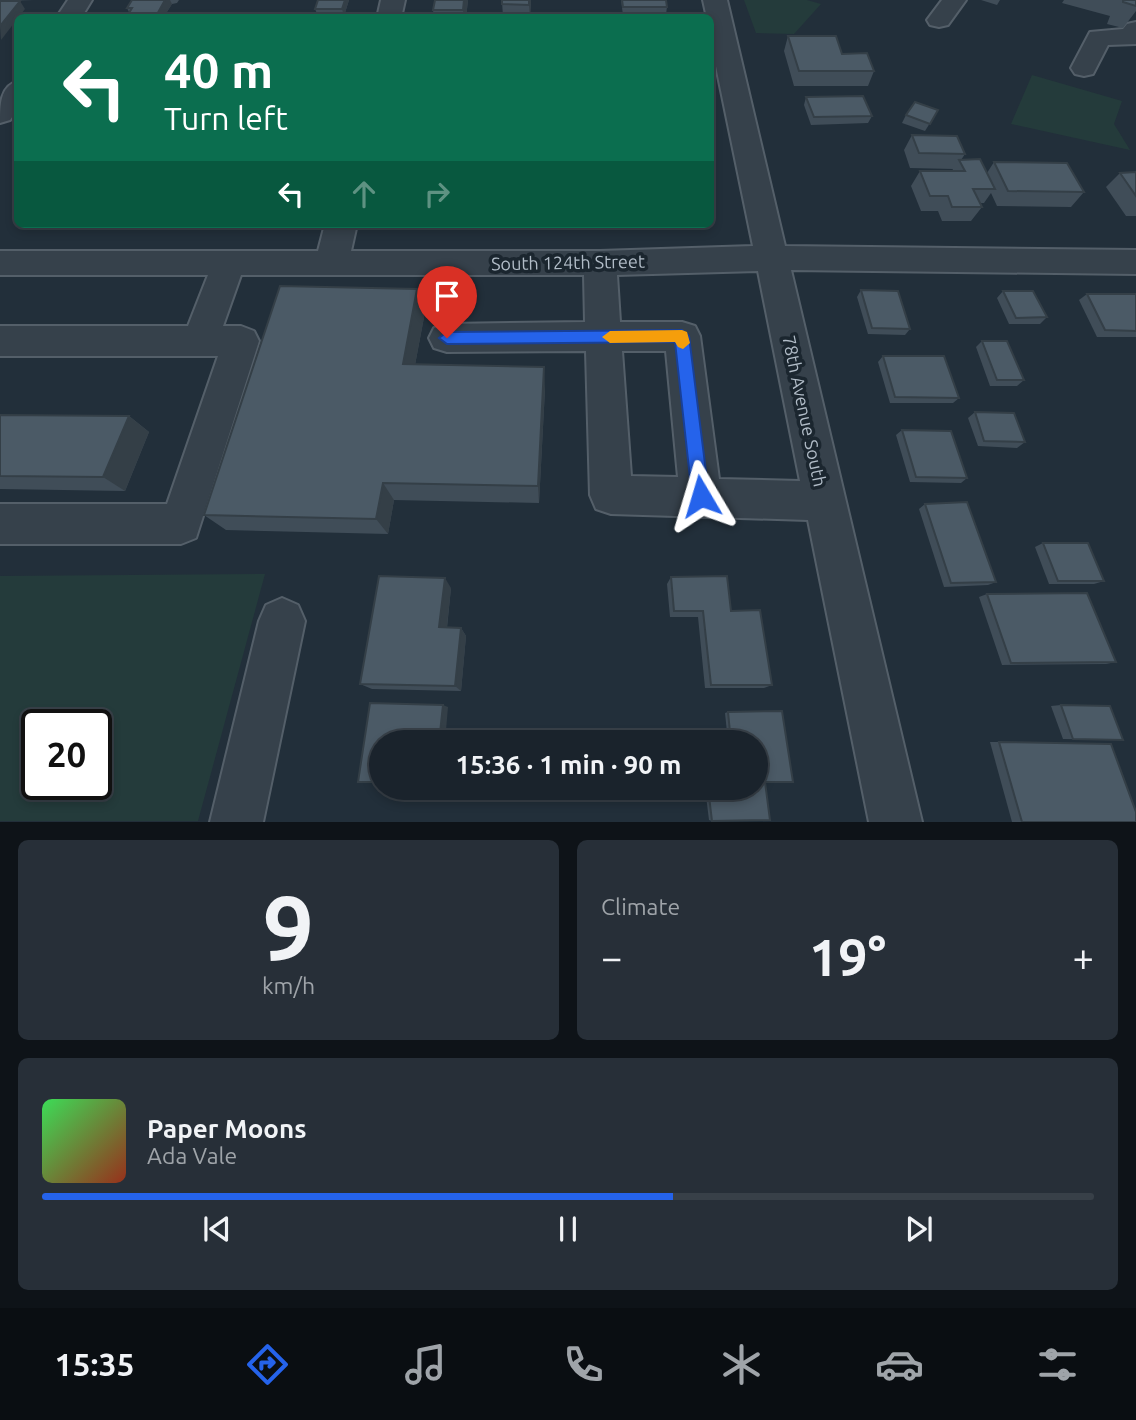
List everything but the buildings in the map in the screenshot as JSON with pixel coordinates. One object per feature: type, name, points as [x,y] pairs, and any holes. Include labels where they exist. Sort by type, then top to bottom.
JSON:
[{"type":"street","name":"78th Avenue South","points":[[715,0],[896,821]]},
{"type":"street","points":[[939,20],[954,0]]},
{"type":"street","points":[[1084,68],[1099,37],[1133,37],[1136,29]]},
{"type":"street","points":[[0,114],[14,95]]},
{"type":"street","points":[[332,263],[340,228]]},
{"type":"street","name":"South 124th Street","points":[[0,263],[600,263],[772,258],[1136,262]]},
{"type":"street","points":[[200,341],[229,263]]},
{"type":"street","points":[[600,263],[611,495],[825,501]]},
{"type":"street","points":[[447,338],[682,336],[701,496]]},
{"type":"street","points":[[0,341],[241,341],[181,524],[0,524]]},
{"type":"street","points":[[236,821],[282,621]]},
{"type":"green space","points":[[744,0],[807,0],[821,4],[794,34],[756,33]]},
{"type":"green space","points":[[1032,75],[1122,101],[1114,124],[1130,150],[1011,124]]},
{"type":"green space","points":[[265,574],[198,821],[0,821],[0,576]]},
{"type":"slow traffic","points":[[610,337],[682,336],[683,343]]},
{"type":"route","points":[[447,338],[682,336],[701,496]]}]
